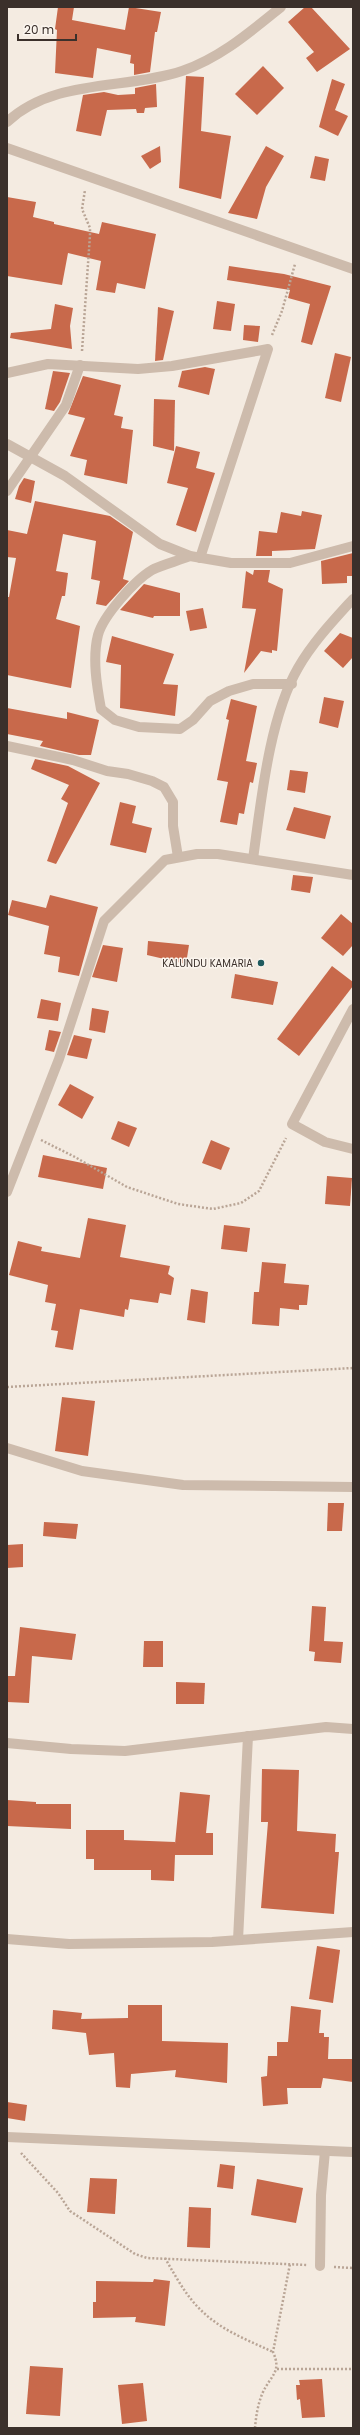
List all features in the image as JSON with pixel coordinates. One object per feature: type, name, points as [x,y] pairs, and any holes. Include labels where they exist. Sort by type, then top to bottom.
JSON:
[{"type":"street","points":[[7,122],[33,103],[59,94],[154,79],[183,70],[219,54],[281,7]]},
{"type":"street","points":[[7,148],[86,177],[353,269]]},
{"type":"street","points":[[7,373],[48,364],[138,369],[172,366],[268,349],[195,557]]},
{"type":"street","points":[[7,491],[66,404],[80,365]]},
{"type":"street","points":[[7,444],[66,476],[160,544],[195,557],[231,563],[290,563],[353,546]]},
{"type":"street","points":[[195,557],[152,571],[130,588],[109,615],[98,635],[96,663],[101,709],[115,720],[139,727],[180,729],[193,720],[210,701],[229,691],[253,684],[292,684]]},
{"type":"street","points":[[253,859],[264,786],[279,716],[298,669],[324,630],[353,599]]},
{"type":"street","points":[[7,746],[73,760],[106,771],[128,774],[152,780],[164,787],[173,802],[173,826],[178,856]]},
{"type":"street","points":[[7,1192],[58,1059],[104,921],[165,860],[178,856],[218,854],[352,877]]},
{"type":"street","points":[[353,1009],[292,1124],[325,1142],[353,1149]]},
{"type":"street","points":[[7,1448],[82,1471],[176,1484],[353,1487]]},
{"type":"street","points":[[7,1743],[71,1749],[125,1751],[326,1728],[353,1729]]},
{"type":"street","points":[[238,1940],[248,1736]]},
{"type":"street","points":[[7,1939],[69,1944],[238,1940],[353,1932]]},
{"type":"street","points":[[7,2137],[353,2152]]},
{"type":"street","points":[[320,2266],[321,2195],[325,2151]]},
{"type":"path","points":[[80,365],[90,235],[90,228],[82,209],[86,177]]},
{"type":"path","points":[[268,349],[299,250]]},
{"type":"path","points":[[28,1134],[75,1157],[127,1187],[178,1204],[213,1209],[241,1203],[259,1192],[292,1124]]},
{"type":"path","points":[[7,1388],[353,1368]]},
{"type":"path","points":[[7,2137],[58,2193],[70,2211],[135,2254],[147,2258],[353,2268]]},
{"type":"path","points":[[165,2258],[179,2282],[204,2313],[236,2335],[273,2352]]},
{"type":"path","points":[[255,2428],[260,2400],[277,2368],[277,2361],[273,2352],[290,2264]]},
{"type":"path","points":[[277,2368],[353,2369]]},
{"type":"building","points":[[58,7],[74,7],[72,20],[125,30],[129,7],[161,12],[157,32],[155,32],[150,72],[134,75],[134,64],[130,63],[131,55],[97,48],[93,78],[55,73],[57,30],[55,29]]},
{"type":"building","points":[[305,7],[311,7],[350,49],[317,72],[306,58],[314,52],[288,22]]},
{"type":"building","points":[[263,66],[284,88],[257,115],[235,94]]},
{"type":"building","points":[[186,76],[204,77],[201,131],[231,136],[221,199],[179,188]]},
{"type":"building","points":[[332,79],[345,84],[335,110],[348,116],[338,136],[319,127]]},
{"type":"building","points":[[156,84],[157,107],[145,108],[144,113],[137,113],[136,109],[107,110],[101,136],[76,131],[83,95],[104,92],[118,95],[135,94],[135,88]]},
{"type":"building","points":[[160,146],[161,162],[150,169],[141,156]]},
{"type":"building","points":[[266,146],[284,156],[266,187],[257,219],[228,213]]},
{"type":"building","points":[[315,156],[329,159],[325,181],[310,178]]},
{"type":"building","points":[[7,197],[36,202],[33,217],[54,222],[54,224],[99,234],[102,222],[156,234],[145,289],[117,283],[115,293],[96,290],[101,261],[68,253],[62,285],[7,276]]},
{"type":"building","points":[[229,266],[284,274],[331,286],[312,345],[301,342],[310,304],[288,298],[290,290],[227,280]]},
{"type":"building","points":[[217,301],[235,304],[231,331],[213,329]]},
{"type":"building","points":[[55,304],[73,308],[70,326],[72,349],[10,338],[11,333],[51,329]]},
{"type":"building","points":[[158,307],[174,311],[163,360],[155,361]]},
{"type":"building","points":[[244,325],[260,326],[258,342],[243,340]]},
{"type":"building","points":[[335,353],[351,357],[341,402],[325,398]]},
{"type":"building","points":[[205,367],[215,369],[209,395],[178,387],[182,371]]},
{"type":"building","points":[[53,371],[70,373],[60,402],[54,411],[45,409]]},
{"type":"building","points":[[83,376],[121,385],[114,415],[123,417],[121,428],[133,430],[127,484],[84,475],[87,460],[70,456],[85,418],[68,414]]},
{"type":"building","points":[[154,399],[175,400],[174,451],[153,446]]},
{"type":"building","points":[[176,446],[200,452],[196,468],[215,473],[196,532],[176,525],[188,488],[167,483]]},
{"type":"building","points":[[24,478],[35,481],[31,503],[15,499],[19,486]]},
{"type":"building","points":[[35,501],[110,516],[133,532],[123,579],[129,581],[106,606],[96,604],[100,581],[91,579],[96,541],[63,534],[56,571],[68,573],[65,596],[62,596],[56,619],[80,626],[71,688],[7,675],[7,597],[9,597],[16,558],[7,557],[7,530],[27,534]]},
{"type":"building","points":[[302,511],[322,515],[315,549],[272,551],[272,556],[256,556],[259,531],[277,533],[281,512],[301,516]]},
{"type":"building","points":[[353,553],[353,576],[347,576],[347,583],[322,584],[321,561]]},
{"type":"building","points":[[254,570],[270,570],[268,582],[283,589],[277,651],[272,650],[272,653],[261,651],[244,673],[256,609],[242,608],[246,571],[253,575]]},
{"type":"building","points":[[144,584],[180,593],[180,616],[154,616],[153,618],[120,610]]},
{"type":"building","points":[[203,608],[207,628],[190,631],[186,611]]},
{"type":"building","points":[[340,633],[353,638],[353,657],[343,668],[324,651]]},
{"type":"building","points":[[112,636],[174,654],[163,684],[178,685],[175,716],[120,708],[121,665],[106,662]]},
{"type":"building","points":[[324,697],[344,701],[338,728],[319,723]]},
{"type":"building","points":[[231,699],[257,706],[246,761],[257,763],[253,783],[250,782],[244,814],[239,813],[237,825],[220,822],[228,782],[217,780],[229,720],[226,719]]},
{"type":"building","points":[[7,708],[67,719],[67,712],[99,720],[91,755],[79,755],[40,746],[43,741],[7,734]]},
{"type":"building","points":[[35,759],[68,766],[100,783],[56,864],[47,861],[68,803],[61,799],[69,785],[31,769]]},
{"type":"building","points":[[290,770],[308,772],[305,793],[287,790]]},
{"type":"building","points":[[120,802],[136,806],[132,823],[152,828],[146,853],[110,845]]},
{"type":"building","points":[[294,807],[331,816],[325,839],[286,830]]},
{"type":"building","points":[[293,875],[313,877],[310,893],[291,890]]},
{"type":"building","points":[[50,895],[98,907],[79,976],[58,972],[60,957],[44,954],[49,926],[8,915],[12,900],[46,908]]},
{"type":"building","points":[[341,914],[353,924],[353,945],[343,956],[321,938]]},
{"type":"building","points":[[148,941],[189,945],[186,964],[147,955]]},
{"type":"building","points":[[103,945],[123,948],[117,982],[92,977]]},
{"type":"building","points":[[332,966],[353,982],[353,986],[299,1056],[277,1039]]},
{"type":"building","points":[[235,974],[278,982],[273,1005],[231,998]]},
{"type":"building","points":[[41,999],[61,1003],[58,1021],[37,1018]]},
{"type":"building","points":[[92,1008],[109,1011],[105,1033],[89,1030]]},
{"type":"building","points":[[49,1030],[61,1032],[54,1052],[45,1050]]},
{"type":"building","points":[[74,1035],[92,1039],[87,1059],[67,1055]]},
{"type":"building","points":[[70,1084],[94,1097],[82,1119],[58,1105]]},
{"type":"building","points":[[118,1121],[137,1128],[129,1147],[111,1139]]},
{"type":"building","points":[[211,1140],[230,1148],[221,1170],[202,1163]]},
{"type":"building","points":[[43,1155],[107,1168],[103,1189],[38,1177]]},
{"type":"building","points":[[327,1176],[352,1178],[350,1206],[325,1204]]},
{"type":"building","points":[[88,1218],[126,1225],[120,1257],[170,1266],[168,1274],[174,1278],[171,1295],[160,1293],[158,1303],[130,1299],[128,1310],[125,1309],[124,1317],[80,1309],[73,1350],[55,1347],[58,1331],[51,1330],[56,1304],[45,1302],[48,1285],[9,1275],[18,1241],[42,1247],[41,1251],[80,1258]]},
{"type":"building","points":[[224,1225],[250,1228],[247,1252],[221,1249]]},
{"type":"building","points":[[262,1262],[286,1264],[284,1283],[309,1285],[307,1305],[299,1305],[299,1310],[280,1308],[279,1326],[252,1324],[254,1292],[259,1292]]},
{"type":"building","points":[[191,1289],[208,1292],[205,1323],[187,1320]]},
{"type":"building","points":[[62,1397],[95,1401],[88,1456],[55,1451]]},
{"type":"building","points":[[328,1503],[344,1503],[342,1531],[327,1531]]},
{"type":"building","points":[[44,1522],[78,1524],[76,1539],[43,1536]]},
{"type":"building","points":[[23,1544],[23,1567],[7,1568],[7,1545]]},
{"type":"building","points":[[312,1606],[326,1607],[324,1641],[343,1642],[341,1663],[314,1661],[315,1652],[309,1651]]},
{"type":"building","points":[[20,1627],[76,1634],[72,1660],[32,1656],[29,1703],[7,1702],[7,1676],[15,1676]]},
{"type":"building","points":[[144,1641],[163,1641],[163,1667],[143,1667]]},
{"type":"building","points":[[176,1682],[205,1683],[204,1704],[176,1704]]},
{"type":"building","points":[[262,1769],[299,1770],[297,1831],[336,1834],[335,1852],[339,1852],[334,1914],[261,1908],[268,1822],[261,1822]]},
{"type":"building","points":[[180,1792],[210,1795],[206,1833],[213,1833],[213,1855],[175,1855],[174,1881],[151,1880],[151,1870],[94,1870],[94,1859],[86,1859],[86,1830],[124,1830],[124,1840],[175,1842],[175,1844]]},
{"type":"building","points":[[7,1800],[36,1802],[36,1804],[71,1804],[71,1829],[7,1826]]},
{"type":"building","points":[[317,1946],[340,1950],[333,2003],[309,1999]]},
{"type":"building","points":[[128,2005],[162,2005],[162,2041],[228,2043],[227,2083],[175,2077],[176,2070],[131,2074],[130,2088],[116,2087],[114,2053],[89,2055],[86,2033],[52,2029],[53,2010],[82,2013],[81,2019],[128,2018]]},
{"type":"building","points":[[291,2006],[321,2010],[319,2033],[324,2033],[324,2037],[329,2037],[328,2059],[353,2059],[353,2082],[323,2078],[321,2088],[287,2088],[288,2104],[263,2106],[261,2077],[267,2076],[268,2056],[277,2056],[277,2042],[288,2042]]},
{"type":"building","points":[[7,2102],[27,2105],[25,2121],[7,2118]]},
{"type":"building","points":[[220,2164],[235,2166],[233,2189],[217,2187]]},
{"type":"building","points":[[90,2178],[117,2179],[115,2214],[87,2212]]},
{"type":"building","points":[[257,2179],[303,2188],[296,2223],[251,2215]]},
{"type":"building","points":[[189,2207],[211,2208],[210,2248],[187,2247]]},
{"type":"building","points":[[154,2279],[170,2281],[165,2326],[135,2322],[136,2317],[93,2318],[93,2302],[96,2302],[96,2281],[153,2282]]},
{"type":"building","points":[[30,2366],[63,2368],[60,2416],[26,2414]]},
{"type":"building","points":[[322,2379],[325,2417],[302,2418],[300,2399],[297,2400],[296,2385],[300,2385],[299,2380]]},
{"type":"building","points":[[143,2383],[147,2421],[122,2424],[118,2385]]},
{"type":"place","name":"KALUNDU KAMARIA","points":[[261,963]]}]
